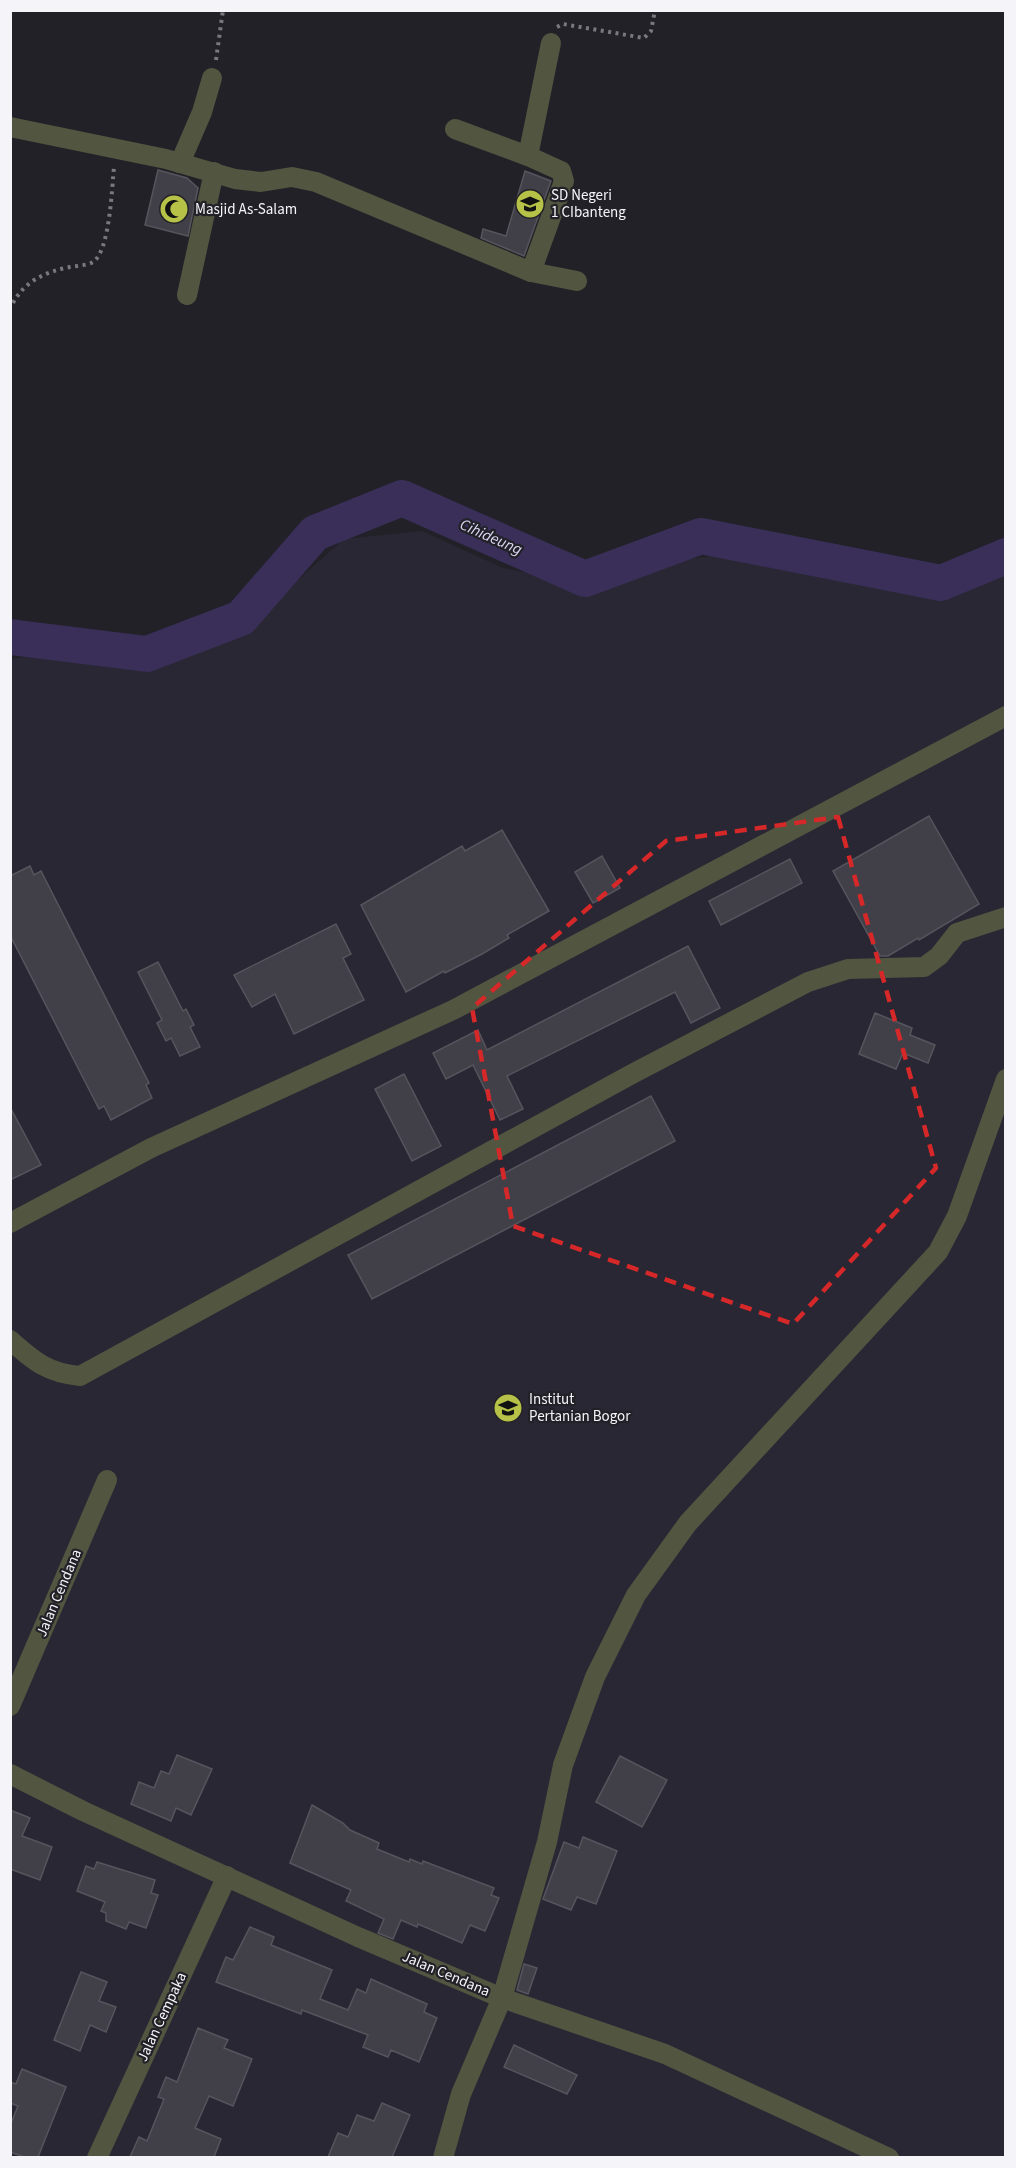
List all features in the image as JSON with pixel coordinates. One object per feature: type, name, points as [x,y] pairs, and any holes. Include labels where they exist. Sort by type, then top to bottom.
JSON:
[{"type":"street","points":[[528,156],[551,43]]},
{"type":"street","points":[[180,163],[202,112],[212,78]]},
{"type":"street","points":[[10,127],[116,148],[261,182],[292,177],[316,182],[531,272],[577,281]]},
{"type":"street","points":[[455,129],[561,171],[564,181],[531,272]]},
{"type":"street","points":[[187,295],[214,172]]},
{"type":"street","points":[[10,1223],[151,1148],[453,1010],[1005,716]]},
{"type":"street","points":[[10,1340],[36,1362],[59,1374],[80,1376],[632,1074],[808,982],[848,969],[924,967],[939,956],[957,933],[1005,916]]},
{"type":"street","points":[[443,2157],[461,2094],[502,1998],[547,1842],[563,1765],[595,1677],[636,1595],[688,1523],[938,1252],[957,1216],[1005,1078]]},
{"type":"street","name":"Jalan Cendana","points":[[10,1706],[19,1666],[107,1480]]},
{"type":"street","name":"Jalan Cendana","points":[[10,1774],[83,1811],[358,1937],[502,1998],[665,2054],[889,2157]]},
{"type":"street","name":"Jalan Cempaka","points":[[97,2157],[227,1876]]},
{"type":"path","points":[[212,78],[223,10]]},
{"type":"path","points":[[551,43],[554,28],[563,24],[644,38],[651,31],[656,10]]},
{"type":"path","points":[[13,303],[21,289],[44,274],[92,263],[98,256],[108,222],[116,148]]},
{"type":"highlighted area","points":[[838,817],[936,1168],[793,1324],[513,1226],[472,1008],[666,841]]},
{"type":"shaded area","name":"Institut Pertanian Bogor","points":[[422,531],[503,568],[576,582],[655,563],[729,554],[1005,575],[1005,2157],[11,2157],[10,659],[168,641],[256,617],[344,539]]},
{"type":"building","name":"Masjid As-Salam","points":[[158,170],[187,178],[198,188],[188,236],[145,225]]},
{"type":"building","name":"SD Negeri 1 CIbanteng","points":[[525,171],[551,181],[524,256],[481,238],[483,229],[506,236]]},
{"type":"building","points":[[929,816],[979,904],[919,940],[918,938],[888,956],[880,956],[833,871]]},
{"type":"building","points":[[502,830],[549,911],[507,935],[509,938],[482,954],[406,992],[361,905],[462,846],[465,851]]},
{"type":"building","points":[[602,856],[620,888],[593,903],[575,872]]},
{"type":"building","points":[[790,859],[802,883],[721,925],[709,901]]},
{"type":"building","points":[[30,866],[34,875],[41,871],[149,1083],[146,1085],[152,1098],[111,1120],[104,1106],[99,1109],[10,935],[10,876]]},
{"type":"building","points":[[336,924],[351,954],[343,958],[364,1000],[294,1034],[275,994],[252,1007],[234,975]]},
{"type":"building","points":[[688,946],[720,1008],[691,1023],[675,992],[507,1076],[523,1109],[500,1120],[473,1065],[446,1079],[433,1053],[478,1030],[487,1050]]},
{"type":"building","points":[[158,962],[183,1011],[186,1009],[194,1025],[190,1027],[200,1047],[180,1056],[171,1038],[166,1041],[157,1023],[162,1020],[138,972]]},
{"type":"building","points":[[875,1013],[912,1028],[910,1035],[935,1045],[928,1063],[903,1053],[896,1069],[859,1054]]},
{"type":"building","points":[[404,1074],[441,1146],[412,1161],[375,1089]]},
{"type":"building","points":[[651,1096],[675,1141],[372,1299],[348,1255]]},
{"type":"building","points":[[10,1107],[41,1165],[10,1180]]},
{"type":"building","points":[[177,1755],[212,1769],[191,1815],[176,1808],[171,1821],[131,1804],[139,1782],[154,1788],[161,1771],[169,1774]]},
{"type":"building","points":[[620,1756],[667,1780],[642,1827],[596,1802]]},
{"type":"building","points":[[312,1805],[343,1823],[350,1830],[379,1843],[377,1849],[409,1862],[410,1859],[422,1864],[423,1861],[494,1888],[491,1895],[499,1898],[485,1931],[470,1925],[462,1943],[418,1924],[417,1927],[401,1920],[393,1939],[378,1933],[384,1919],[346,1901],[351,1890],[290,1863]]},
{"type":"building","points":[[10,1810],[30,1818],[22,1836],[52,1847],[40,1880],[10,1869]]},
{"type":"building","points":[[583,1837],[617,1851],[596,1904],[577,1897],[571,1910],[543,1899],[564,1842],[579,1848]]},
{"type":"building","points":[[97,1862],[155,1880],[151,1893],[158,1895],[146,1928],[129,1922],[126,1929],[106,1921],[106,1913],[101,1911],[105,1902],[77,1891],[86,1866],[94,1869]]},
{"type":"building","points":[[250,1927],[274,1937],[271,1945],[332,1970],[320,1999],[348,2010],[357,1989],[366,1993],[371,1979],[427,2004],[424,2012],[437,2018],[419,2062],[391,2050],[388,2057],[363,2047],[368,2035],[302,2010],[301,2014],[216,1982],[226,1957],[233,1960]]},
{"type":"building","points":[[524,1964],[537,1968],[528,1994],[517,1990]]},
{"type":"building","points":[[81,1972],[107,1982],[99,2001],[116,2007],[106,2032],[90,2025],[80,2051],[54,2040]]},
{"type":"building","points":[[198,2028],[228,2040],[224,2048],[252,2059],[233,2106],[209,2096],[195,2128],[221,2139],[214,2157],[130,2157],[139,2137],[147,2141],[164,2099],[158,2097],[166,2077],[177,2082]]},
{"type":"building","points":[[514,2045],[577,2075],[567,2094],[504,2067]]},
{"type":"building","points":[[22,2069],[66,2087],[38,2157],[24,2157],[10,2152],[10,2126],[18,2106],[10,2103],[10,2082],[16,2084]]},
{"type":"building","points":[[382,2103],[410,2115],[392,2157],[328,2157],[338,2133],[348,2137],[357,2115],[374,2121]]},
{"type":"waterway","name":"Cihideung","points":[[10,637],[147,654],[241,618],[315,533],[402,498],[585,579],[701,536],[941,583],[1006,556]]},
{"type":"place","name":"SD Negeri 1 CIbanteng","points":[[530,204]]},
{"type":"place","name":"Masjid As-Salam","points":[[174,209]]},
{"type":"place","name":"Institut Pertanian Bogor","points":[[508,1408]]}]
